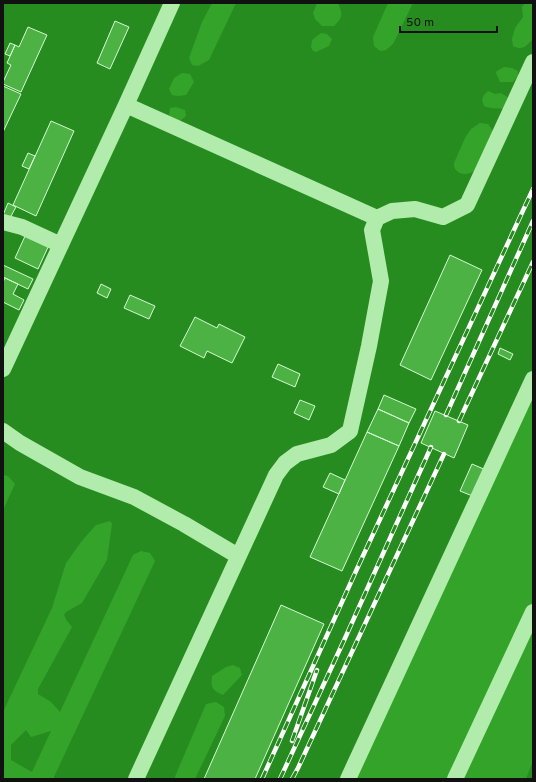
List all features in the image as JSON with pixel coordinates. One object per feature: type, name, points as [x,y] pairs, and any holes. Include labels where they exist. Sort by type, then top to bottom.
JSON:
[{"type":"street","points":[[3,369],[172,3]]},
{"type":"street","points":[[136,779],[276,476],[285,463],[297,454],[331,445],[350,431],[369,346],[381,281],[372,230],[377,218],[392,211],[416,209],[443,217],[466,205],[533,62]]},
{"type":"street","points":[[126,104],[377,218]]},
{"type":"street","points":[[3,222],[22,227],[61,245]]},
{"type":"street","points":[[348,779],[533,379]]},
{"type":"street","points":[[3,431],[80,477],[134,497],[238,556]]},
{"type":"street","points":[[455,779],[533,612]]},
{"type":"green space","points":[[212,3],[236,3],[209,60],[198,66],[192,65],[189,58],[202,22]]},
{"type":"green space","points":[[317,3],[338,3],[341,10],[341,18],[334,26],[322,26],[315,19],[313,13]]},
{"type":"green space","points":[[388,3],[413,3],[393,44],[386,50],[380,51],[374,46],[373,37]]},
{"type":"green space","points":[[525,3],[533,3],[533,39],[524,47],[519,48],[513,46],[512,39],[515,28],[523,17],[522,7]]},
{"type":"green space","points":[[321,33],[327,34],[332,39],[329,46],[316,52],[313,51],[311,47],[312,40]]},
{"type":"green space","points":[[504,67],[512,68],[518,71],[518,76],[513,82],[500,82],[496,73]]},
{"type":"green space","points":[[182,73],[190,74],[194,82],[186,95],[172,95],[169,89],[174,78]]},
{"type":"green space","points":[[488,91],[495,94],[501,93],[509,98],[504,109],[484,106],[482,100]]},
{"type":"green space","points":[[176,107],[185,110],[186,116],[179,122],[174,121],[169,115],[170,108]]},
{"type":"green space","points":[[480,123],[488,124],[493,131],[475,171],[468,174],[460,173],[455,168],[454,163],[465,138],[471,129]]},
{"type":"green space","points":[[533,368],[533,761],[526,779],[343,779]]},
{"type":"green space","points":[[3,475],[8,476],[15,484],[3,510]]},
{"type":"green space","points":[[110,521],[112,524],[107,560],[82,603],[66,612],[64,615],[72,627],[38,689],[38,694],[51,702],[60,712],[133,555],[141,551],[150,553],[155,561],[53,779],[3,779],[3,712],[52,608],[66,563],[81,542],[96,525]],"holes":[[[26,730],[31,737],[51,731],[32,772],[11,760],[11,745]]]},
{"type":"green space","points":[[233,665],[240,668],[242,675],[223,695],[216,692],[212,684],[212,676],[226,667]]},
{"type":"green space","points":[[216,702],[224,707],[225,716],[195,779],[174,779],[206,704]]},
{"type":"building","points":[[115,21],[129,27],[110,69],[97,63]]},
{"type":"building","points":[[28,27],[47,35],[21,92],[3,84],[3,82],[11,65],[7,63],[15,45],[19,47]]},
{"type":"building","points":[[10,43],[15,45],[10,56],[5,54]]},
{"type":"building","points":[[3,86],[21,94],[3,132]]},
{"type":"building","points":[[51,121],[74,131],[36,216],[13,205]]},
{"type":"building","points":[[28,153],[35,156],[29,169],[22,166]]},
{"type":"building","points":[[8,203],[16,207],[10,218],[3,215]]},
{"type":"building","points":[[26,234],[49,245],[38,269],[15,258]]},
{"type":"building","points":[[450,255],[482,270],[431,380],[400,365]]},
{"type":"building","points":[[3,265],[33,279],[28,289],[3,277]]},
{"type":"building","points":[[5,278],[18,284],[13,294],[24,300],[19,310],[3,302],[3,282]]},
{"type":"building","points":[[101,284],[111,289],[107,298],[97,293]]},
{"type":"building","points":[[130,295],[155,306],[149,319],[124,308]]},
{"type":"building","points":[[195,317],[217,328],[219,324],[245,337],[232,363],[207,351],[204,358],[180,346]]},
{"type":"building","points":[[500,348],[513,354],[510,360],[498,354]]},
{"type":"building","points":[[278,364],[300,374],[295,387],[272,377]]},
{"type":"building","points":[[384,395],[416,409],[409,423],[378,409]]},
{"type":"building","points":[[300,400],[315,406],[309,420],[294,413]]},
{"type":"building","points":[[378,409],[409,423],[399,446],[367,432]]},
{"type":"building","points":[[435,411],[468,425],[454,458],[421,443]]},
{"type":"building","points":[[367,432],[399,446],[342,571],[310,557]]},
{"type":"building","points":[[472,464],[486,470],[475,497],[460,491]]},
{"type":"building","points":[[330,473],[345,480],[339,494],[323,487]]},
{"type":"building","points":[[281,605],[324,624],[255,779],[204,779]]},
{"type":"railway","points":[[262,779],[356,571],[533,189]]},
{"type":"railway","points":[[446,415],[533,221]]},
{"type":"railway","points":[[459,421],[533,262]]},
{"type":"railway","points":[[280,779],[431,447]]},
{"type":"railway","points":[[292,779],[444,454]]},
{"type":"railway","points":[[292,741],[317,670]]}]
